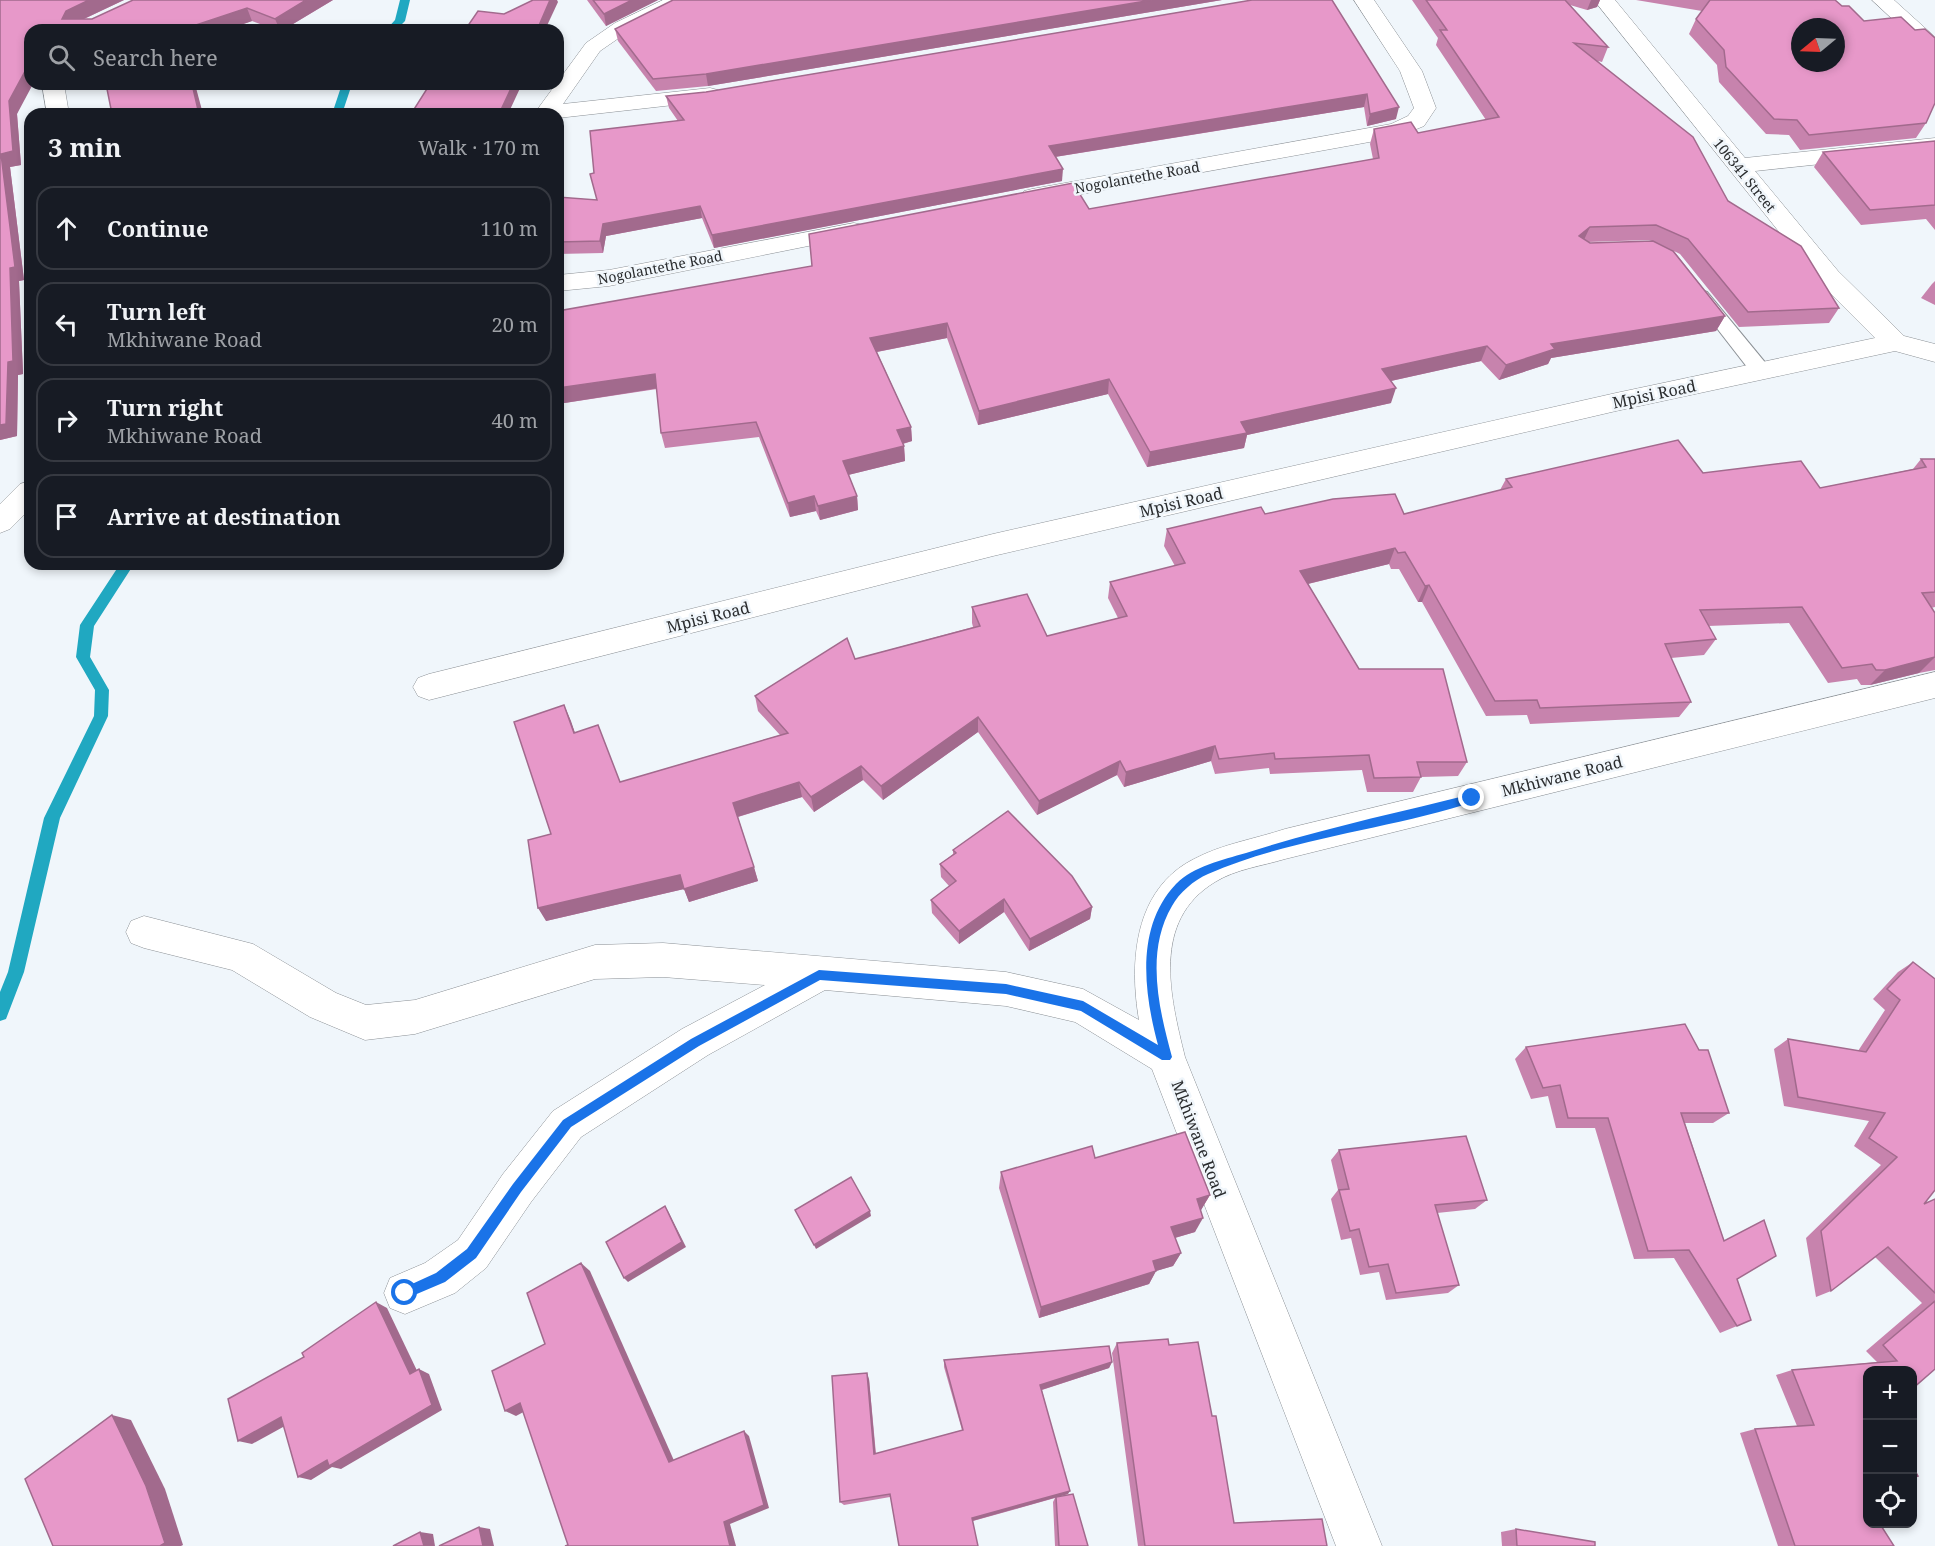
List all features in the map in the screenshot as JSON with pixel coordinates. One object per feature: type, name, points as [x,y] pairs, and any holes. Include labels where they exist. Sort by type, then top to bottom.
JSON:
[{"type":"street","points":[[564,87],[593,46],[622,27],[679,0]]},
{"type":"street","name":"Nogolantethe Road","points":[[1007,201],[1397,130],[1416,121],[1425,108],[1412,71],[1364,0]]},
{"type":"street","name":"106341 Street","points":[[1604,0],[1829,277],[1895,342]]},
{"type":"street","points":[[1882,0],[1935,48]]},
{"type":"street","points":[[54,90],[57,108]]},
{"type":"street","points":[[549,108],[562,90]]},
{"type":"street","points":[[564,112],[731,91]]},
{"type":"street","points":[[1737,166],[1935,145]]},
{"type":"street","name":"Nogolantethe Road","points":[[564,282],[609,278],[878,226]]},
{"type":"street","name":"Mpisi Road","points":[[429,687],[993,545],[1616,402],[1895,342],[1935,353]]},
{"type":"street","points":[[0,522],[24,497]]},
{"type":"street","name":"Mkhiwane Road","points":[[1359,1546],[1166,1057],[1154,1009],[1151,967],[1155,930],[1168,902],[1181,886],[1204,871],[1296,842],[1935,685]]},
{"type":"street","points":[[144,932],[240,956],[323,1005],[365,1023],[415,1017],[595,962],[663,960],[819,975],[1006,989],[1083,1006],[1166,1057]]},
{"type":"street","points":[[405,1293],[440,1278],[472,1254],[517,1188],[567,1124],[695,1042],[819,975]]},
{"type":"lane","points":[[1687,278],[1761,371]]},
{"type":"building","points":[[0,0],[89,0],[66,11],[62,19],[92,19],[133,0],[306,0],[275,19],[247,8],[199,24],[24,24],[24,73],[9,101],[13,151],[1,154],[15,267],[10,268],[13,361],[8,362],[6,424],[0,425]]},
{"type":"building","points":[[533,0],[550,0],[540,24],[469,24],[478,11],[504,14]]},
{"type":"building","points":[[593,0],[632,0],[604,14]]},
{"type":"building","points":[[673,0],[1152,0],[706,74],[653,79],[615,29]]},
{"type":"building","points":[[1252,0],[1332,0],[1399,107],[1370,114],[1367,94],[1049,146],[1063,169],[712,235],[700,206],[603,224],[600,241],[564,242],[564,197],[597,200],[590,174],[594,173],[590,131],[684,120],[666,96],[706,92]]},
{"type":"building","points":[[1426,0],[1565,0],[1608,47],[1574,43],[1693,137],[1728,201],[1801,246],[1839,308],[1748,312],[1688,239],[1656,225],[1590,227],[1579,236],[1590,243],[1653,241],[1673,251],[1725,316],[1551,344],[1555,349],[1506,365],[1487,346],[1382,369],[1396,388],[1241,422],[1247,433],[1150,452],[1109,379],[979,411],[947,323],[870,338],[911,427],[897,430],[904,446],[843,461],[857,496],[818,506],[814,496],[788,503],[756,422],[661,433],[655,374],[564,387],[564,310],[812,266],[809,234],[1073,183],[1089,209],[1379,158],[1374,129],[1411,122],[1418,133],[1499,117],[1440,30],[1447,30]]},
{"type":"building","points":[[1710,0],[1835,0],[1842,6],[1849,6],[1864,21],[1901,17],[1915,30],[1925,29],[1935,38],[1935,103],[1926,123],[1809,135],[1797,120],[1774,119],[1726,67],[1724,50],[1696,19]]},
{"type":"building","points":[[107,90],[193,90],[198,108],[111,108]]},
{"type":"building","points":[[426,90],[510,90],[502,108],[415,108]]},
{"type":"building","points":[[1935,141],[1935,205],[1870,210],[1823,152]]},
{"type":"building","points":[[1678,440],[1703,473],[1801,461],[1820,488],[1926,467],[1921,459],[1935,459],[1935,592],[1922,593],[1935,613],[1935,657],[1885,670],[1876,670],[1872,664],[1842,668],[1802,607],[1700,610],[1716,639],[1665,644],[1691,702],[1540,708],[1537,700],[1495,701],[1429,585],[1425,586],[1405,552],[1398,553],[1395,548],[1300,571],[1359,669],[1443,669],[1467,762],[1417,762],[1421,777],[1374,778],[1369,755],[1275,759],[1274,753],[1219,759],[1215,746],[1126,772],[1120,761],[1039,801],[978,717],[881,786],[861,766],[811,797],[799,782],[733,803],[754,867],[684,889],[680,875],[538,908],[528,840],[551,834],[514,722],[564,705],[574,733],[598,725],[620,782],[788,733],[755,696],[847,638],[855,659],[980,626],[972,607],[1027,594],[1047,636],[1127,616],[1110,582],[1185,563],[1167,529],[1261,507],[1265,514],[1333,499],[1395,494],[1404,514],[1512,487],[1506,479]]},
{"type":"building","points":[[1008,811],[1072,876],[1092,907],[1030,939],[1004,899],[959,931],[931,900],[956,881],[940,864],[956,853],[953,850]]},
{"type":"building","points":[[1913,962],[1935,979],[1935,1190],[1924,1204],[1935,1199],[1935,1293],[1888,1247],[1831,1291],[1821,1231],[1897,1157],[1869,1138],[1885,1113],[1798,1097],[1788,1039],[1866,1052],[1900,1000],[1887,989]]},
{"type":"building","points":[[1685,1024],[1699,1050],[1708,1050],[1729,1113],[1681,1113],[1724,1241],[1764,1220],[1776,1256],[1737,1279],[1751,1320],[1737,1326],[1689,1250],[1648,1251],[1608,1118],[1568,1118],[1560,1085],[1543,1088],[1526,1047]]},
{"type":"building","points":[[1185,1132],[1210,1195],[1197,1199],[1203,1218],[1171,1227],[1181,1253],[1153,1261],[1156,1271],[1041,1307],[1001,1172],[1092,1146],[1095,1158]]},
{"type":"building","points":[[1466,1136],[1487,1200],[1435,1205],[1459,1285],[1396,1293],[1388,1264],[1369,1267],[1359,1229],[1350,1231],[1339,1190],[1349,1189],[1339,1150]]},
{"type":"building","points":[[851,1177],[870,1211],[814,1245],[795,1210]]},
{"type":"building","points":[[665,1206],[682,1242],[624,1278],[606,1242]]},
{"type":"building","points":[[581,1263],[669,1462],[744,1431],[764,1505],[724,1522],[730,1546],[565,1546],[568,1545],[520,1403],[505,1411],[492,1371],[545,1344],[527,1293]]},
{"type":"building","points":[[1935,1301],[1935,1369],[1917,1385],[1917,1366],[1863,1366],[1863,1528],[1883,1528],[1894,1546],[1795,1546],[1755,1429],[1814,1425],[1792,1370],[1897,1361],[1883,1345]]},
{"type":"building","points":[[376,1302],[410,1374],[419,1369],[432,1405],[329,1466],[327,1460],[298,1477],[281,1417],[238,1441],[228,1399],[304,1357],[302,1353]]},
{"type":"building","points":[[1168,1339],[1169,1345],[1198,1342],[1212,1416],[1216,1416],[1234,1523],[1322,1519],[1327,1546],[1145,1546],[1117,1343]]},
{"type":"building","points":[[1109,1346],[1112,1362],[1040,1385],[1070,1491],[972,1518],[978,1546],[899,1546],[890,1494],[840,1502],[832,1376],[867,1373],[874,1454],[963,1430],[944,1360]]},
{"type":"building","points":[[112,1415],[146,1486],[165,1543],[160,1546],[53,1546],[25,1479]]},
{"type":"building","points":[[1073,1494],[1088,1546],[1059,1546],[1056,1497]]},
{"type":"building","points":[[479,1527],[483,1546],[439,1546]]},
{"type":"building","points":[[1516,1529],[1595,1542],[1595,1546],[1517,1546]]},
{"type":"building","points":[[420,1532],[424,1546],[393,1546]]},
{"type":"waterway","points":[[397,24],[400,21],[405,0]]},
{"type":"waterway","points":[[339,108],[345,90]]},
{"type":"waterway","points":[[0,1013],[16,972],[52,818],[101,716],[102,690],[83,657],[87,625],[123,570]]},
{"type":"route","points":[[405,1293],[440,1278],[472,1254],[517,1188],[567,1124],[695,1042],[819,975],[1006,989],[1083,1006],[1166,1057],[1154,1009],[1151,967],[1155,930],[1168,902],[1181,886],[1204,871],[1286,844],[1472,798]]}]
